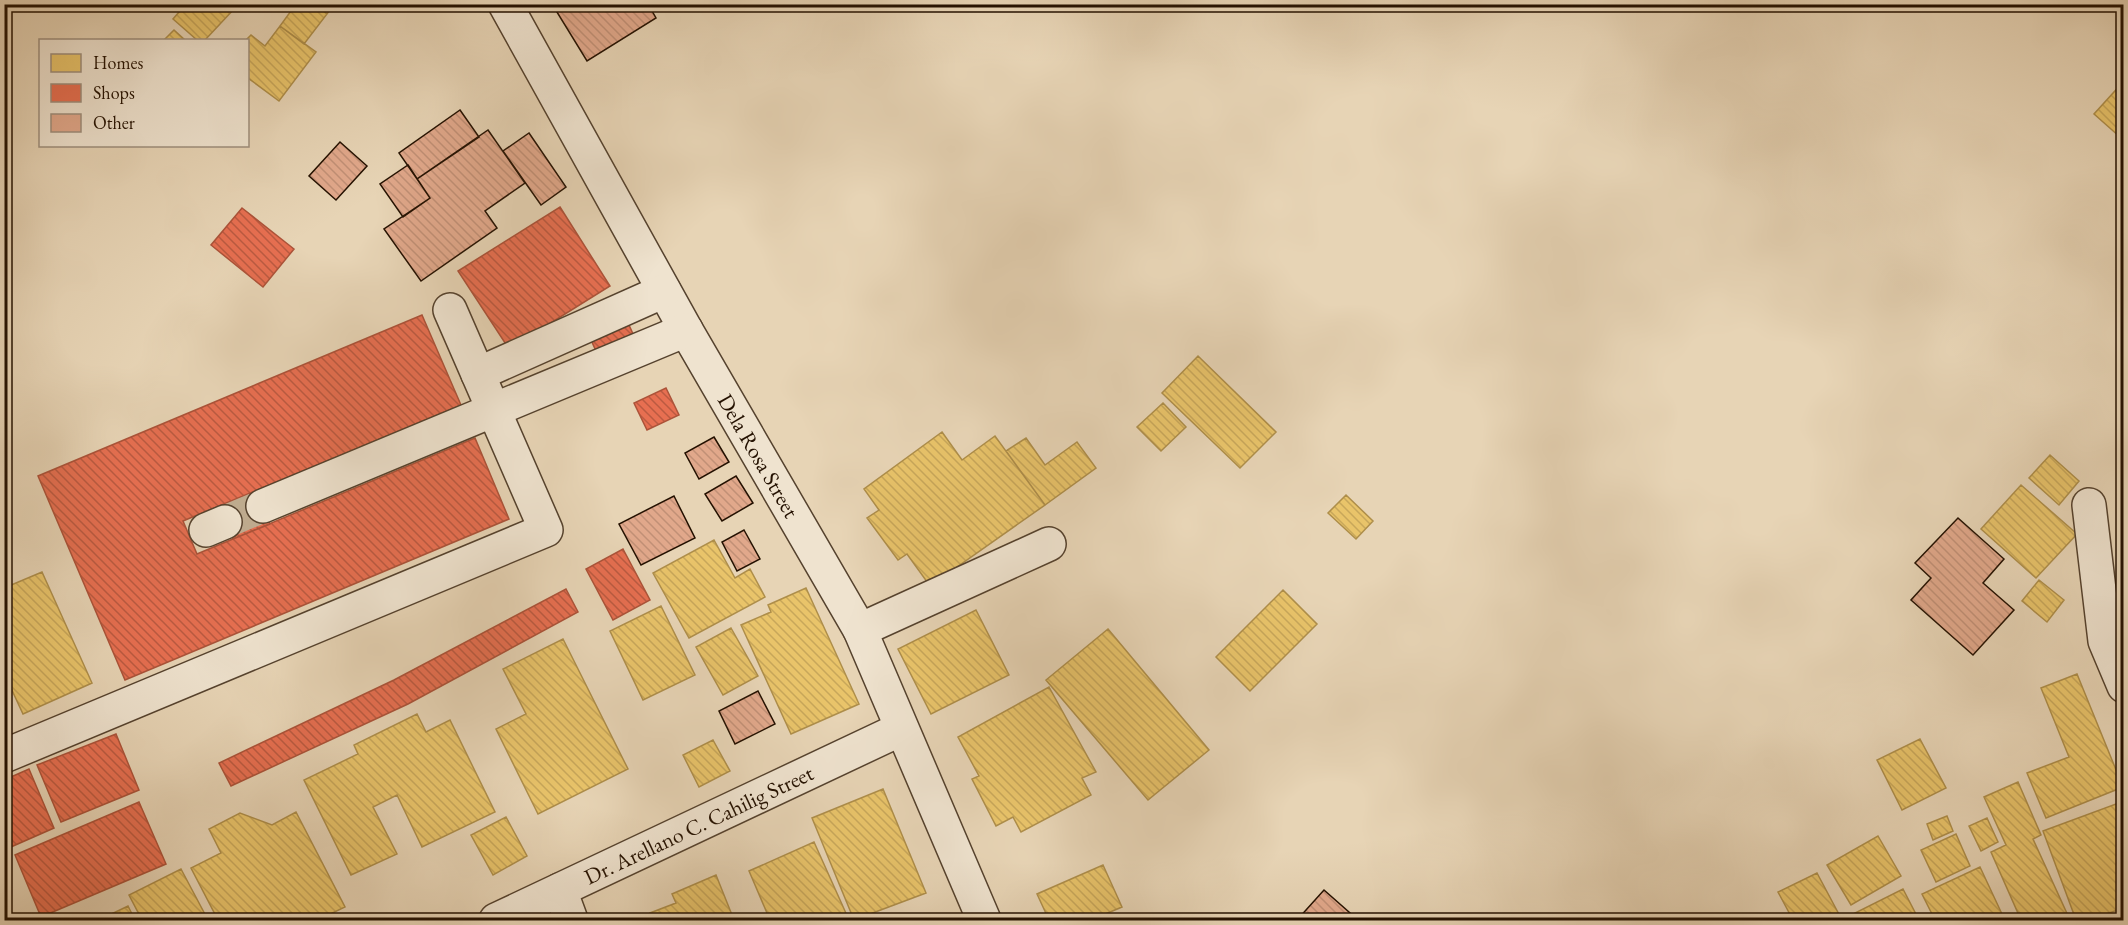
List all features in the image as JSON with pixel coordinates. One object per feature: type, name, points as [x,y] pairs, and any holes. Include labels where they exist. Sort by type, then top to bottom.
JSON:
[{"type":"street","name":"Dela Rosa Street","points":[[505,4],[686,330],[860,630],[984,921]]},
{"type":"street","points":[[478,374],[664,291]]},
{"type":"street","points":[[4,756],[546,530],[450,310]]},
{"type":"street","points":[[263,506],[686,330]]},
{"type":"street","points":[[2089,505],[2105,641],[2124,686]]},
{"type":"street","points":[[860,630],[1049,544]]},
{"type":"street","name":"Dr. Arellano C. Cahilig Street","points":[[496,921],[902,729]]},
{"type":"street","points":[[560,890],[571,921]]},
{"type":"building: Homes","points":[[186,4],[232,4],[235,8],[206,39],[196,39],[173,19]]},
{"type":"building: Homes","points":[[296,4],[314,4],[327,14],[304,44],[280,26]]},
{"type":"building: Homes","points":[[314,4],[334,4],[327,14]]},
{"type":"building: Homes","points":[[280,26],[316,52],[279,101],[249,79],[249,39],[247,39],[251,35],[265,46]]},
{"type":"building: Homes","points":[[174,30],[184,39],[165,39]]},
{"type":"building: Homes","points":[[2124,81],[2124,133],[2120,137],[2094,114]]},
{"type":"building: Homes","points":[[1198,356],[1276,432],[1240,468],[1162,393]]},
{"type":"building: Homes","points":[[1163,403],[1186,427],[1161,451],[1137,427]]},
{"type":"building: Homes","points":[[942,432],[962,460],[995,436],[1045,505],[930,586],[907,554],[898,560],[867,518],[879,510],[864,489]]},
{"type":"building: Homes","points":[[1026,438],[1045,465],[1077,442],[1096,468],[1045,505],[1006,451]]},
{"type":"building: Homes","points":[[2050,455],[2079,481],[2059,505],[2029,478]]},
{"type":"building: Homes","points":[[2021,485],[2077,534],[2036,578],[1981,529]]},
{"type":"building: Homes","points":[[1346,495],[1373,521],[1356,539],[1328,513]]},
{"type":"building: Homes","points":[[714,540],[735,578],[750,569],[765,597],[689,638],[653,573]]},
{"type":"building: Homes","points":[[42,572],[92,683],[23,714],[4,673],[4,588]]},
{"type":"building: Homes","points":[[2039,580],[2064,600],[2047,622],[2022,601]]},
{"type":"building: Homes","points":[[806,588],[859,704],[791,734],[741,625],[771,612],[768,605]]},
{"type":"building: Homes","points":[[1283,590],[1317,624],[1250,691],[1216,657]]},
{"type":"building: Homes","points":[[661,606],[695,675],[643,700],[610,631]]},
{"type":"building: Homes","points":[[976,610],[1009,675],[931,714],[898,649]]},
{"type":"building: Homes","points":[[731,628],[758,676],[723,695],[696,647]]},
{"type":"building: Homes","points":[[1108,629],[1209,750],[1148,800],[1046,680]]},
{"type":"building: Homes","points":[[563,639],[628,769],[538,814],[496,729],[526,714],[503,669]]},
{"type":"building: Homes","points":[[2077,674],[2123,787],[2046,818],[2027,773],[2069,757],[2041,688]]},
{"type":"building: Homes","points":[[1049,687],[1096,772],[1082,778],[1091,795],[1021,832],[1013,817],[996,826],[972,779],[979,776],[958,737]]},
{"type":"building: Homes","points":[[417,714],[426,732],[450,720],[495,812],[422,847],[397,795],[373,807],[397,854],[351,875],[304,780],[358,754],[354,745]]},
{"type":"building: Homes","points":[[1920,739],[1946,788],[1902,810],[1877,760]]},
{"type":"building: Homes","points":[[713,740],[730,771],[699,787],[683,755]]},
{"type":"building: Homes","points":[[2018,782],[2041,835],[2033,839],[2070,920],[2021,920],[1991,852],[2006,845],[1984,797]]},
{"type":"building: Homes","points":[[883,789],[926,893],[854,920],[812,818]]},
{"type":"building: Homes","points":[[2124,801],[2124,908],[2088,920],[2076,920],[2043,831]]},
{"type":"building: Homes","points":[[296,812],[345,907],[318,920],[218,920],[191,868],[221,853],[209,829],[240,813],[272,825]]},
{"type":"building: Homes","points":[[1947,816],[1953,831],[1933,840],[1927,824]]},
{"type":"building: Homes","points":[[506,817],[527,856],[493,875],[471,835]]},
{"type":"building: Homes","points":[[1987,818],[1998,842],[1981,851],[1969,826]]},
{"type":"building: Homes","points":[[1956,834],[1970,866],[1936,882],[1921,850]]},
{"type":"building: Homes","points":[[1878,836],[1901,876],[1851,905],[1827,865]]},
{"type":"building: Homes","points":[[814,842],[849,920],[770,920],[749,871]]},
{"type":"building: Homes","points":[[1103,865],[1122,907],[1091,920],[1049,920],[1037,894]]},
{"type":"building: Homes","points":[[1980,867],[2002,914],[1987,920],[1935,920],[1922,894]]},
{"type":"building: Homes","points":[[181,869],[208,920],[142,920],[129,895]]},
{"type":"building: Homes","points":[[1817,873],[1842,920],[1793,920],[1778,892]]},
{"type":"building: Homes","points":[[716,875],[734,920],[654,920],[650,913],[676,903],[672,894]]},
{"type":"building: Homes","points":[[1903,889],[1919,920],[1857,920],[1853,914]]},
{"type":"building: Homes","points":[[128,906],[135,920],[99,920]]},
{"type":"building: Shops","points":[[560,207],[610,286],[509,349],[458,271]]},
{"type":"building: Shops","points":[[242,208],[294,249],[263,287],[211,245]]},
{"type":"building: Shops","points":[[624,314],[633,334],[596,351],[587,331]]},
{"type":"building: Shops","points":[[422,315],[461,405],[183,521],[197,554],[475,438],[509,519],[125,680],[38,476]]},
{"type":"building: Shops","points":[[666,388],[679,415],[647,430],[634,403]]},
{"type":"building: Shops","points":[[256,491],[270,524],[233,539],[219,506]]},
{"type":"building: Shops","points":[[623,549],[650,600],[613,620],[586,569]]},
{"type":"building: Shops","points":[[566,589],[578,612],[408,704],[231,786],[219,763],[394,680]]},
{"type":"building: Shops","points":[[116,734],[139,790],[61,822],[37,765]]},
{"type":"building: Shops","points":[[29,769],[54,828],[4,850],[4,780]]},
{"type":"building: Shops","points":[[139,802],[166,864],[41,917],[15,855]]},
{"type":"building: Other","points":[[552,4],[648,4],[656,18],[587,61]]},
{"type":"building: Other","points":[[460,110],[479,137],[417,179],[399,153]]},
{"type":"building: Other","points":[[488,130],[525,183],[485,211],[497,228],[421,281],[384,229],[430,198],[417,179]]},
{"type":"building: Other","points":[[529,133],[566,187],[541,205],[503,151]]},
{"type":"building: Other","points":[[340,142],[367,166],[336,200],[309,176]]},
{"type":"building: Other","points":[[408,165],[430,198],[403,217],[380,184]]},
{"type":"building: Other","points":[[714,437],[729,462],[699,479],[685,453]]},
{"type":"building: Other","points":[[736,476],[753,503],[722,521],[705,494]]},
{"type":"building: Other","points":[[674,496],[695,538],[641,565],[619,524]]},
{"type":"building: Other","points":[[1958,518],[2004,559],[1983,583],[2014,610],[1973,655],[1911,600],[1931,578],[1915,563]]},
{"type":"building: Other","points":[[744,530],[760,559],[737,571],[722,542]]},
{"type":"building: Other","points":[[758,691],[775,724],[735,744],[719,711]]},
{"type":"building: Other","points":[[1324,890],[1358,920],[1297,920]]},
{"type":"tunnel","points":[[225,522],[263,506]]}]
